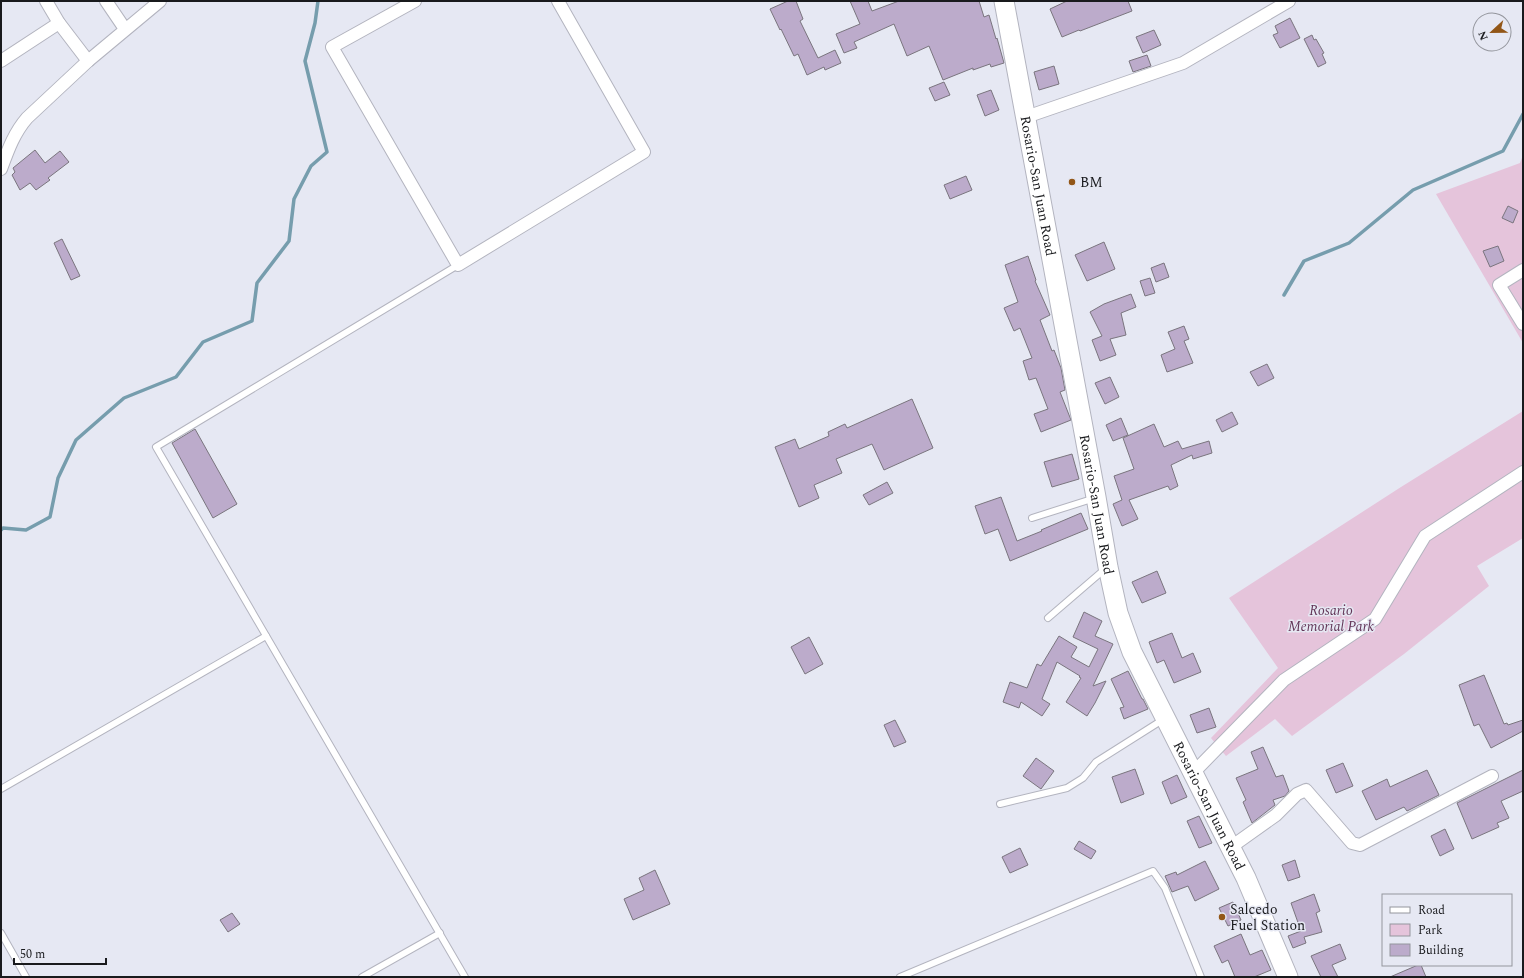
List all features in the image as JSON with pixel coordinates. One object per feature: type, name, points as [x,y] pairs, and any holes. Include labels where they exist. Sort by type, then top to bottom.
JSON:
[{"type":"main road","name":"Rosario-San Juan Road","points":[[1004,1],[1108,567],[1118,613],[1132,652],[1194,772],[1246,878],[1288,977]]},
{"type":"street","points":[[46,1],[59,23],[88,61]]},
{"type":"street","points":[[106,1],[125,29]]},
{"type":"street","points":[[1,169],[18,127],[88,61],[160,1]]},
{"type":"street","points":[[415,1],[332,46],[458,265],[644,152],[558,1]]},
{"type":"street","points":[[1026,118],[1183,63],[1289,1]]},
{"type":"street","points":[[1,61],[59,23]]},
{"type":"street","points":[[1523,270],[1500,285],[1523,324]]},
{"type":"street","points":[[1194,772],[1284,680],[1375,618],[1425,536],[1523,472]]},
{"type":"street","points":[[1231,847],[1276,815],[1297,794],[1306,790],[1352,843],[1360,845],[1492,776]]},
{"type":"lane","points":[[458,265],[156,447],[465,977]]},
{"type":"lane","points":[[1032,518],[1096,497]]},
{"type":"lane","points":[[1048,618],[1108,567]]},
{"type":"lane","points":[[1,789],[266,636]]},
{"type":"lane","points":[[1000,804],[1067,788],[1083,778],[1096,762],[1166,718]]},
{"type":"lane","points":[[900,977],[1153,871],[1165,888],[1201,977]]},
{"type":"lane","points":[[1,933],[26,977]]},
{"type":"lane","points":[[362,977],[440,933]]},
{"type":"green space","points":[[1523,155],[1523,343],[1436,194],[1520,163]]},
{"type":"green space","name":"Rosario Memorial Park","points":[[1523,411],[1523,538],[1477,566],[1489,586],[1404,654],[1292,736],[1275,719],[1226,756],[1211,738],[1278,668],[1229,598],[1401,487]]},
{"type":"building","points":[[788,1],[796,1],[803,19],[800,21],[818,58],[835,50],[841,63],[825,70],[824,67],[807,75],[798,54],[794,56],[770,9]]},
{"type":"building","points":[[850,1],[868,1],[872,11],[899,1],[979,1],[984,17],[989,15],[1004,63],[991,67],[990,64],[973,70],[973,68],[943,80],[929,46],[907,56],[894,24],[854,42],[857,48],[844,53],[836,34],[860,24]]},
{"type":"building","points":[[1067,1],[1128,1],[1132,11],[1062,37],[1050,9]]},
{"type":"building","points":[[1290,18],[1300,38],[1280,48],[1273,35],[1278,33],[1275,26]]},
{"type":"building","points":[[1154,30],[1161,45],[1143,53],[1136,37]]},
{"type":"building","points":[[1312,35],[1324,53],[1322,54],[1326,63],[1318,67],[1304,39]]},
{"type":"building","points":[[1147,55],[1151,66],[1133,72],[1129,61]]},
{"type":"building","points":[[1054,66],[1059,84],[1039,90],[1034,72]]},
{"type":"building","points":[[944,82],[950,95],[935,101],[929,88]]},
{"type":"building","points":[[991,90],[999,110],[985,116],[977,95]]},
{"type":"building","points":[[35,150],[45,163],[60,151],[69,162],[48,178],[50,180],[36,190],[30,183],[20,190],[12,175],[15,172],[13,168]]},
{"type":"building","points":[[966,176],[972,190],[950,199],[944,185]]},
{"type":"building","points":[[1508,206],[1518,211],[1513,223],[1502,218]]},
{"type":"building","points":[[62,239],[80,276],[71,280],[54,243]]},
{"type":"building","points":[[1104,242],[1115,269],[1087,281],[1075,255]]},
{"type":"building","points":[[1498,246],[1504,261],[1490,267],[1483,251]]},
{"type":"building","points":[[1028,256],[1036,280],[1035,281],[1050,315],[1040,320],[1052,351],[1054,350],[1061,368],[1065,390],[1060,392],[1071,420],[1041,432],[1034,414],[1048,409],[1036,378],[1029,380],[1023,361],[1032,358],[1020,328],[1014,331],[1004,308],[1018,302],[1005,265]]},
{"type":"building","points":[[1164,263],[1169,277],[1156,282],[1151,268]]},
{"type":"building","points":[[1150,278],[1155,293],[1145,296],[1140,281]]},
{"type":"building","points":[[1131,294],[1136,307],[1121,313],[1126,335],[1110,339],[1116,355],[1100,361],[1092,340],[1102,336],[1090,312],[1104,304]]},
{"type":"building","points":[[1184,326],[1189,339],[1184,341],[1193,363],[1167,372],[1161,355],[1175,349],[1168,332]]},
{"type":"building","points":[[1267,364],[1274,378],[1258,386],[1250,372]]},
{"type":"building","points":[[1110,377],[1119,397],[1105,404],[1095,383]]},
{"type":"building","points":[[912,399],[933,448],[884,470],[872,444],[836,459],[842,473],[814,485],[819,498],[799,507],[775,447],[795,439],[799,449],[829,436],[828,432],[845,424],[847,428]]},
{"type":"building","points":[[1232,412],[1238,424],[1222,432],[1216,420]]},
{"type":"building","points":[[1121,418],[1128,435],[1113,441],[1106,425]]},
{"type":"building","points":[[1154,424],[1164,447],[1178,441],[1182,449],[1209,441],[1212,453],[1193,459],[1192,455],[1171,465],[1178,486],[1170,490],[1168,486],[1129,500],[1138,519],[1122,526],[1113,504],[1122,500],[1114,476],[1134,469],[1123,438]]},
{"type":"building","points":[[195,429],[237,504],[213,518],[172,443]]},
{"type":"building","points":[[1072,454],[1079,479],[1052,487],[1044,462]]},
{"type":"building","points":[[887,482],[893,493],[869,505],[863,495]]},
{"type":"building","points":[[1001,497],[1017,541],[1081,513],[1088,529],[1010,561],[998,529],[985,534],[975,506]]},
{"type":"building","points":[[1157,571],[1166,593],[1142,603],[1132,582]]},
{"type":"building","points":[[1084,612],[1102,621],[1095,636],[1113,644],[1093,686],[1106,681],[1087,716],[1066,702],[1081,678],[1079,677],[1080,676],[1057,662],[1042,699],[1050,704],[1042,716],[1021,702],[1019,708],[1003,702],[1010,682],[1027,688],[1037,664],[1041,666],[1059,636],[1077,647],[1071,657],[1089,667],[1098,649],[1073,637]]},
{"type":"building","points":[[1172,633],[1182,658],[1193,653],[1201,672],[1174,683],[1164,660],[1157,663],[1149,642]]},
{"type":"building","points":[[809,637],[823,664],[805,674],[791,647]]},
{"type":"building","points":[[1128,671],[1148,709],[1124,719],[1120,708],[1124,707],[1111,679]]},
{"type":"building","points":[[1484,675],[1504,724],[1507,723],[1508,725],[1523,720],[1523,731],[1491,748],[1479,724],[1474,726],[1459,685]]},
{"type":"building","points":[[1209,708],[1216,727],[1197,733],[1190,715]]},
{"type":"building","points":[[895,720],[906,742],[894,747],[884,725]]},
{"type":"building","points":[[1263,747],[1276,777],[1283,775],[1289,791],[1285,796],[1273,800],[1275,805],[1252,823],[1243,802],[1246,800],[1236,778],[1258,769],[1251,752]]},
{"type":"building","points":[[1036,758],[1054,771],[1041,789],[1023,776]]},
{"type":"building","points":[[1343,763],[1353,786],[1336,793],[1326,770]]},
{"type":"building","points":[[1135,769],[1144,794],[1121,803],[1112,777]]},
{"type":"building","points":[[1427,770],[1439,795],[1407,811],[1404,807],[1376,820],[1362,791],[1387,779],[1390,787]]},
{"type":"building","points":[[1523,770],[1523,791],[1501,801],[1509,818],[1497,823],[1499,827],[1472,839],[1457,803]]},
{"type":"building","points":[[1177,775],[1187,797],[1171,804],[1162,782]]},
{"type":"building","points":[[1199,816],[1212,843],[1199,848],[1187,821]]},
{"type":"building","points":[[1445,829],[1454,849],[1440,856],[1431,836]]},
{"type":"building","points":[[1079,841],[1096,851],[1091,859],[1074,849]]},
{"type":"building","points":[[1020,848],[1028,865],[1010,873],[1002,857]]},
{"type":"building","points":[[1295,860],[1300,877],[1288,881],[1282,865]]},
{"type":"building","points":[[1205,861],[1219,889],[1195,901],[1188,886],[1172,892],[1165,876],[1176,872],[1177,875]]},
{"type":"building","points":[[655,870],[670,904],[633,920],[624,899],[644,890],[639,878]]},
{"type":"building","points":[[1314,894],[1320,911],[1316,913],[1322,932],[1304,937],[1306,943],[1293,948],[1288,936],[1301,931],[1291,903]]},
{"type":"building","points":[[1233,902],[1241,920],[1228,926],[1219,908]]},
{"type":"building","points":[[232,913],[240,924],[228,932],[220,920]]},
{"type":"building","points":[[1241,934],[1250,955],[1262,950],[1271,970],[1254,977],[1235,977],[1228,960],[1222,963],[1214,946]]},
{"type":"building","points":[[1340,944],[1346,959],[1332,965],[1338,977],[1321,977],[1311,956]]},
{"type":"building","points":[[1416,966],[1421,966],[1426,977],[1390,977]]},
{"type":"waterway","points":[[1,530],[3,528],[26,530],[50,517],[58,478],[76,440],[124,398],[176,377],[203,342],[252,321],[257,283],[289,241],[294,199],[311,166],[327,152],[305,61],[315,23],[318,1]]},
{"type":"waterway","points":[[1284,295],[1304,261],[1349,243],[1413,190],[1503,151],[1523,114]]},
{"type":"place","name":"BM","points":[[1072,182]]},
{"type":"place","name":"Salcedo Fuel Station","points":[[1222,917]]}]
